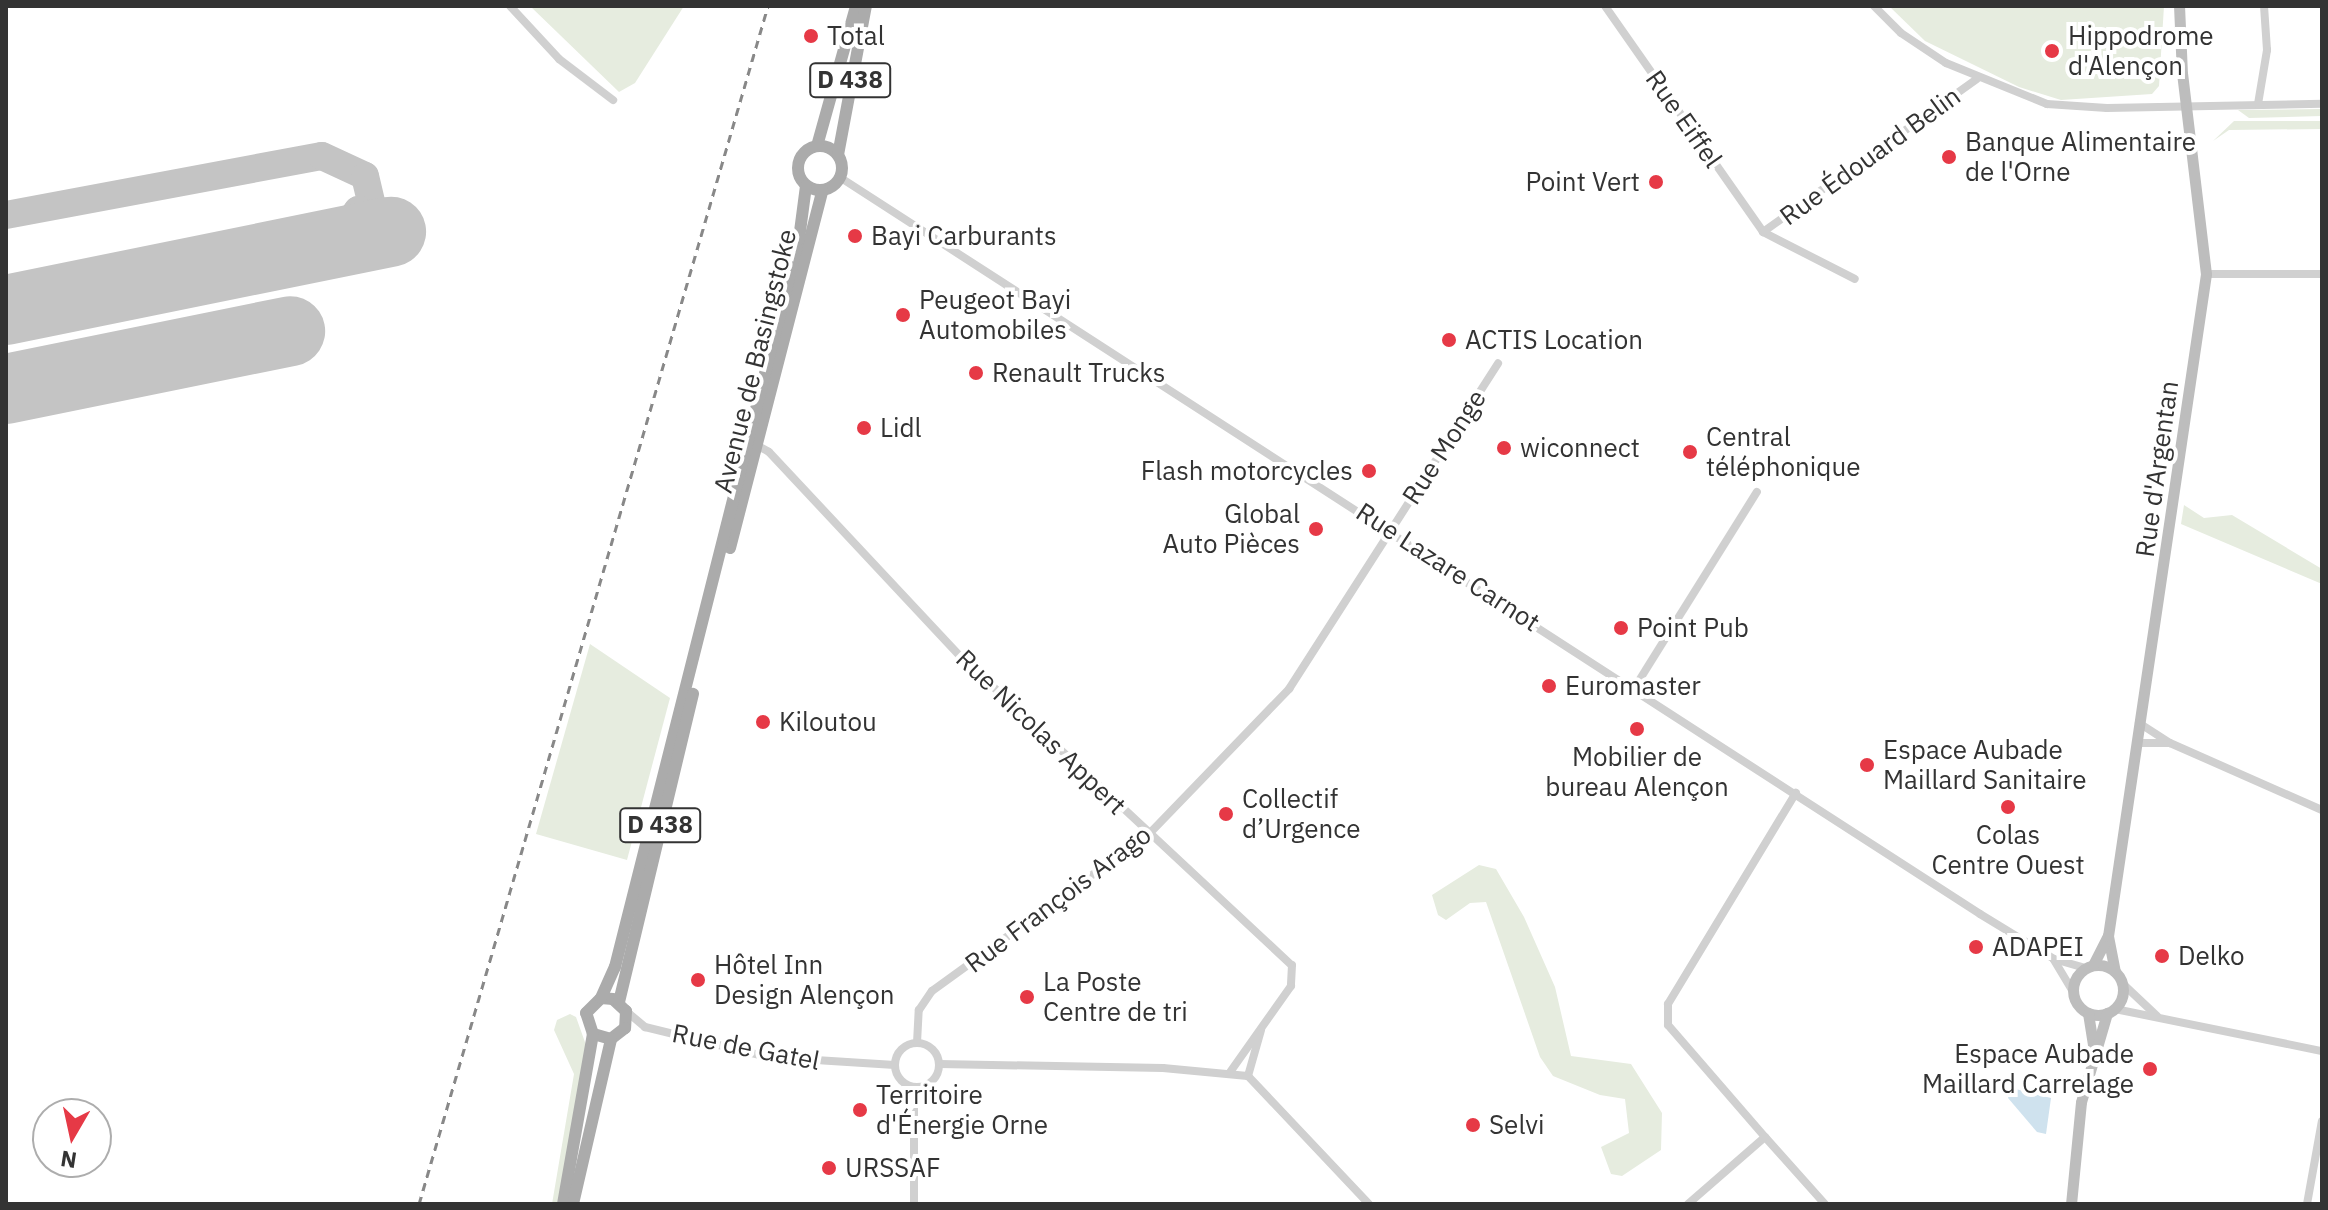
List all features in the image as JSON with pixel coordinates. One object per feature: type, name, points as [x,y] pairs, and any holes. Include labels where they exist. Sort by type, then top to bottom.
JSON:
[{"type":"main road","name":"D 438","points":[[817,146],[856,6]]},
{"type":"main road","name":"D 438","points":[[838,155],[866,6]]},
{"type":"main road","name":"Rue d'Argentan","points":[[2115,971],[2108,936],[2206,274],[2185,106],[2179,6]]},
{"type":"main road","points":[[817,146],[838,155],[841,178],[822,191],[806,186],[798,173],[799,158],[817,146]]},
{"type":"main road","name":"Avenue de Basingstoke","points":[[755,443],[799,239],[806,186]]},
{"type":"main road","name":"Avenue de Basingstoke","points":[[728,541],[822,191]]},
{"type":"main road","name":"D 438","points":[[601,998],[615,967],[728,541]]},
{"type":"main road","name":"D 438","points":[[622,1007],[728,541]]},
{"type":"main road","name":"Rue d'Argentan","points":[[2089,966],[2108,936]]},
{"type":"main road","points":[[2071,1204],[2081,1102],[2094,1050],[2123,984],[2115,971],[2089,966],[2073,992],[2088,1013],[2094,1050]]},
{"type":"main road","points":[[563,1204],[593,1034],[586,1013],[601,998],[622,1007],[573,1204]]},
{"type":"main road","points":[[2088,1013],[2111,1011]]},
{"type":"main road","points":[[593,1034],[616,1036]]},
{"type":"street","points":[[510,6],[559,59],[613,100]]},
{"type":"street","name":"Rue Eiffel","points":[[1605,6],[1763,232]]},
{"type":"street","points":[[1874,6],[1901,33],[1977,79],[2068,106],[2322,104]]},
{"type":"street","points":[[2258,104],[2267,50],[2264,6]]},
{"type":"street","name":"Rue Édouard Belin","points":[[1763,232],[1977,79]]},
{"type":"street","name":"Rue Lazare Carnot","points":[[841,178],[2054,959],[2089,966]]},
{"type":"street","points":[[1763,232],[1855,279]]},
{"type":"street","points":[[2206,274],[2322,274]]},
{"type":"street","name":"Rue Monge","points":[[1390,530],[1498,363]]},
{"type":"street","name":"Rue Nicolas Appert","points":[[755,443],[931,627],[1292,965],[1291,986],[1230,1072]]},
{"type":"street","points":[[1635,687],[1757,492]]},
{"type":"street","name":"Rue François Arago","points":[[917,1043],[919,1010],[932,991],[1149,834],[1289,689],[1390,530]]},
{"type":"street","points":[[2139,723],[2170,743],[2322,810]]},
{"type":"street","points":[[2136,743],[2170,743]]},
{"type":"street","points":[[1796,793],[1666,1013],[1668,1025],[1825,1204]]},
{"type":"street","name":"Rue Lazare Carnot","points":[[2054,959],[2073,992]]},
{"type":"street","points":[[2123,984],[2158,1016]]},
{"type":"street","name":"Rue de Gatel","points":[[622,1007],[645,1027],[800,1063],[895,1065]]},
{"type":"street","points":[[2111,1011],[2158,1016],[2322,1051]]},
{"type":"street","name":"Rue Nicolas Appert","points":[[1248,1076],[1263,1026]]},
{"type":"street","name":"Rue de Gatel","points":[[616,1036],[645,1027]]},
{"type":"street","points":[[917,1043],[935,1051],[939,1064],[931,1083],[914,1088],[899,1079],[895,1065],[903,1048],[917,1043]]},
{"type":"street","points":[[939,1064],[1230,1072],[1248,1076],[1369,1204]]},
{"type":"street","points":[[914,1088],[914,1204]]},
{"type":"street","points":[[2307,1204],[2322,1121]]},
{"type":"street","points":[[1688,1204],[1765,1137]]},
{"type":"shaded area","points":[[530,6],[684,6],[635,83],[619,92]]},
{"type":"shaded area","name":"Hippodrome d'Alençon","points":[[1889,6],[2164,6],[2159,86],[2152,94],[2061,100],[2019,87],[1925,41]]},
{"type":"shaded area","points":[[2322,109],[2322,116],[2249,118],[2238,110]]},
{"type":"shaded area","points":[[2234,121],[2322,121],[2322,129],[2229,130],[2213,141]]},
{"type":"shaded area","points":[[2184,505],[2204,518],[2232,515],[2322,569],[2322,584],[2181,524]]},
{"type":"shaded area","points":[[590,644],[670,698],[627,860],[536,834]]},
{"type":"shaded area","points":[[1479,865],[1496,869],[1524,917],[1555,987],[1571,1056],[1631,1064],[1662,1113],[1661,1150],[1622,1176],[1611,1174],[1601,1147],[1629,1133],[1625,1099],[1600,1095],[1553,1076],[1540,1057],[1486,902],[1470,903],[1446,920],[1438,915],[1432,895]]},
{"type":"shaded area","points":[[570,1014],[576,1017],[586,1045],[558,1204],[552,1204],[574,1074],[554,1030],[557,1020]]},
{"type":"water","points":[[2012,1088],[2051,1098],[2046,1134],[2037,1132],[2008,1098]]},
{"type":"taxiway","points":[[6,215],[322,156],[365,176],[379,235]]},
{"type":"taxiway","points":[[322,246],[337,237],[358,210],[375,212],[381,226]]},
{"type":"runway","points":[[6,310],[391,232]]},
{"type":"runway","points":[[6,389],[290,331]]},
{"type":"railway","points":[[419,1204],[768,6]]},
{"type":"place","name":"Total","points":[[811,36]]},
{"type":"place","name":"Hippodrome d'Alençon","points":[[2052,51]]},
{"type":"place","name":"Banque Alimentaire de l'Orne","points":[[1949,157]]},
{"type":"place","name":"Point Vert","points":[[1656,182]]},
{"type":"place","name":"Bayi Carburants","points":[[855,236]]},
{"type":"place","name":"Peugeot Bayi Automobiles","points":[[903,315]]},
{"type":"place","name":"ACTIS Location","points":[[1449,340]]},
{"type":"place","name":"Renault Trucks","points":[[976,373]]},
{"type":"place","name":"Lidl","points":[[864,428]]},
{"type":"place","name":"wiconnect","points":[[1504,448]]},
{"type":"place","name":"Central téléphonique","points":[[1690,452]]},
{"type":"place","name":"Flash motorcycles","points":[[1369,471]]},
{"type":"place","name":"Global Auto Pièces","points":[[1316,529]]},
{"type":"place","name":"Point Pub","points":[[1621,628]]},
{"type":"place","name":"Euromaster","points":[[1549,686]]},
{"type":"place","name":"Kiloutou","points":[[763,722]]},
{"type":"place","name":"Mobilier de bureau Alençon","points":[[1637,729]]},
{"type":"place","name":"Espace Aubade Maillard Sanitaire","points":[[1867,765]]},
{"type":"place","name":"Colas Centre Ouest","points":[[2008,807]]},
{"type":"place","name":"Collectif d’Urgence","points":[[1226,814]]},
{"type":"place","name":"ADAPEI","points":[[1976,947]]},
{"type":"place","name":"Delko","points":[[2162,956]]},
{"type":"place","name":"Hôtel Inn Design Alençon","points":[[698,980]]},
{"type":"place","name":"La Poste Centre de tri","points":[[1027,997]]},
{"type":"place","name":"Espace Aubade Maillard Carrelage","points":[[2150,1069]]},
{"type":"place","name":"Territoire d'Énergie Orne","points":[[860,1110]]},
{"type":"place","name":"Selvi","points":[[1473,1125]]},
{"type":"place","name":"URSSAF","points":[[829,1168]]}]
